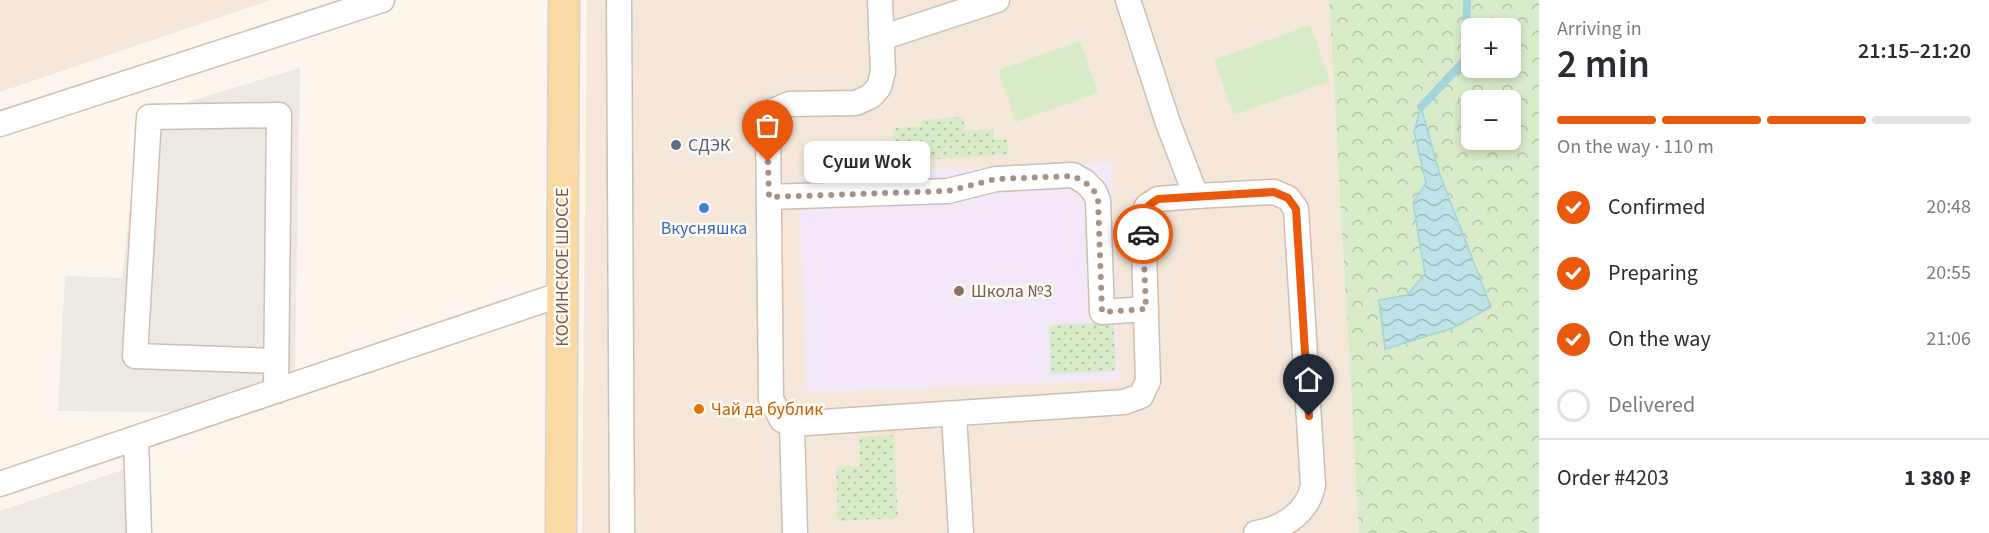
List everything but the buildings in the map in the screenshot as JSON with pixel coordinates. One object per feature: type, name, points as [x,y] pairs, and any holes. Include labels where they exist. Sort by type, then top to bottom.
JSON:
[{"type":"main road","name":"КОСИНСКОЕ ШОССЕ","points":[[561,533],[564,0]]},
{"type":"street","points":[[0,124],[382,0]]},
{"type":"street","points":[[619,0],[622,533]]},
{"type":"street","points":[[880,0],[883,72],[879,87],[871,96],[856,103],[789,104],[773,111],[768,123],[771,399],[782,420],[792,424],[1129,402],[1141,396],[1148,381],[1143,216],[1147,206],[1158,199],[1274,192],[1288,198],[1296,209],[1313,485],[1307,503],[1296,516],[1281,525],[1256,533]]},
{"type":"street","points":[[881,38],[997,0]]},
{"type":"street","points":[[1128,0],[1168,123],[1196,196]]},
{"type":"street","points":[[276,361],[135,356],[149,117],[279,115],[276,390]]},
{"type":"street","points":[[769,197],[948,191],[996,179],[1073,176],[1085,182],[1094,191],[1098,200],[1102,312],[1146,309]]},
{"type":"street","points":[[0,484],[562,294]]},
{"type":"street","points":[[954,414],[961,533]]},
{"type":"street","points":[[792,424],[795,533]]},
{"type":"street","points":[[136,438],[139,533]]},
{"type":"shaded area","points":[[0,0],[271,0],[0,92]]},
{"type":"shaded area","points":[[587,0],[1329,0],[1359,533],[582,533]]},
{"type":"shaded area","points":[[300,68],[295,370],[175,412],[58,411],[65,276],[122,278],[140,116]]},
{"type":"shaded area","name":"Школа №3","points":[[1111,163],[1119,380],[807,392],[798,175]]},
{"type":"shaded area","points":[[149,461],[148,533],[0,533],[0,511]]},
{"type":"green space","points":[[1329,0],[1539,0],[1539,533],[1359,533]]},
{"type":"green space","points":[[1310,25],[1330,81],[1234,115],[1214,60]]},
{"type":"green space","points":[[1080,41],[1098,93],[1016,122],[998,70]]},
{"type":"green space","points":[[963,117],[965,131],[993,129],[994,140],[1007,139],[1009,154],[896,162],[893,128],[921,126],[921,120]]},
{"type":"green space","points":[[1114,322],[1116,371],[1051,374],[1049,325]]},
{"type":"green space","points":[[894,435],[898,518],[838,521],[836,467],[860,466],[859,437]]},
{"type":"water","points":[[1421,107],[1440,175],[1491,307],[1453,328],[1385,349],[1379,300],[1407,295],[1425,274],[1413,203],[1426,183],[1414,131]]},
{"type":"waterway","points":[[1421,107],[1466,59],[1467,0]]},
{"type":"way so far","points":[[768,162],[769,197],[948,191],[996,179],[1073,176],[1085,182],[1094,191],[1098,200],[1102,312],[1146,309],[1143,234]]},
{"type":"place","name":"СДЭК","points":[[676,145]]},
{"type":"place","name":"Суши Wok","points":[[768,162]]},
{"type":"place","name":"Вкусняшка","points":[[704,208]]},
{"type":"place","name":"Школа №3","points":[[959,291]]},
{"type":"place","name":"Чай да бублик","points":[[699,409]]},
{"type":"route","points":[[1143,234],[1143,216],[1147,206],[1158,199],[1274,192],[1288,198],[1296,209],[1309,416]]}]
